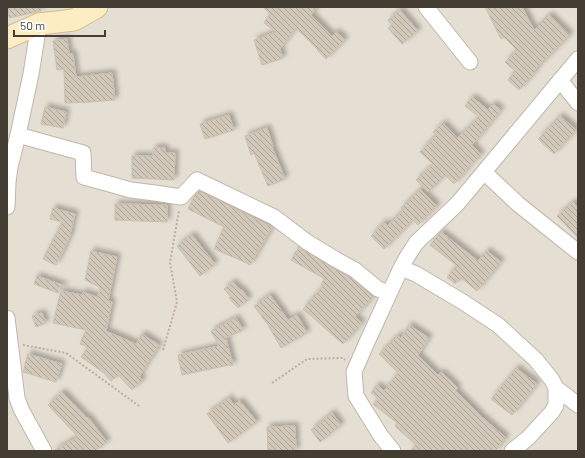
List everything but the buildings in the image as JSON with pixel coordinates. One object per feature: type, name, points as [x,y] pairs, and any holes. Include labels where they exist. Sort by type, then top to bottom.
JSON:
[{"type":"street","points":[[7,38],[39,24],[74,20],[97,7]]},
{"type":"street","points":[[426,7],[470,62]]},
{"type":"street","points":[[7,207],[10,167],[31,74],[39,24]]},
{"type":"street","points":[[393,451],[381,436],[356,396],[354,372],[401,268],[416,243],[458,203],[578,59]]},
{"type":"street","points":[[560,80],[578,104]]},
{"type":"street","points":[[18,135],[83,153],[84,176],[131,190],[155,192],[181,197],[197,180],[274,218],[307,242],[355,270],[378,289],[389,294]]},
{"type":"street","points":[[484,172],[518,204],[578,252]]},
{"type":"street","points":[[401,268],[416,274],[498,324],[536,360],[552,380],[556,388],[578,406]]},
{"type":"street","points":[[7,318],[17,398],[21,409],[44,451]]},
{"type":"street","points":[[512,451],[528,438],[552,412],[556,405],[556,388]]},
{"type":"path","points":[[163,350],[177,302],[170,263],[181,197]]},
{"type":"path","points":[[10,342],[66,353],[139,406]]},
{"type":"path","points":[[272,383],[307,359],[343,358],[354,372]]},
{"type":"shaded area","points":[[7,7],[578,7],[578,451],[7,451]]}]
